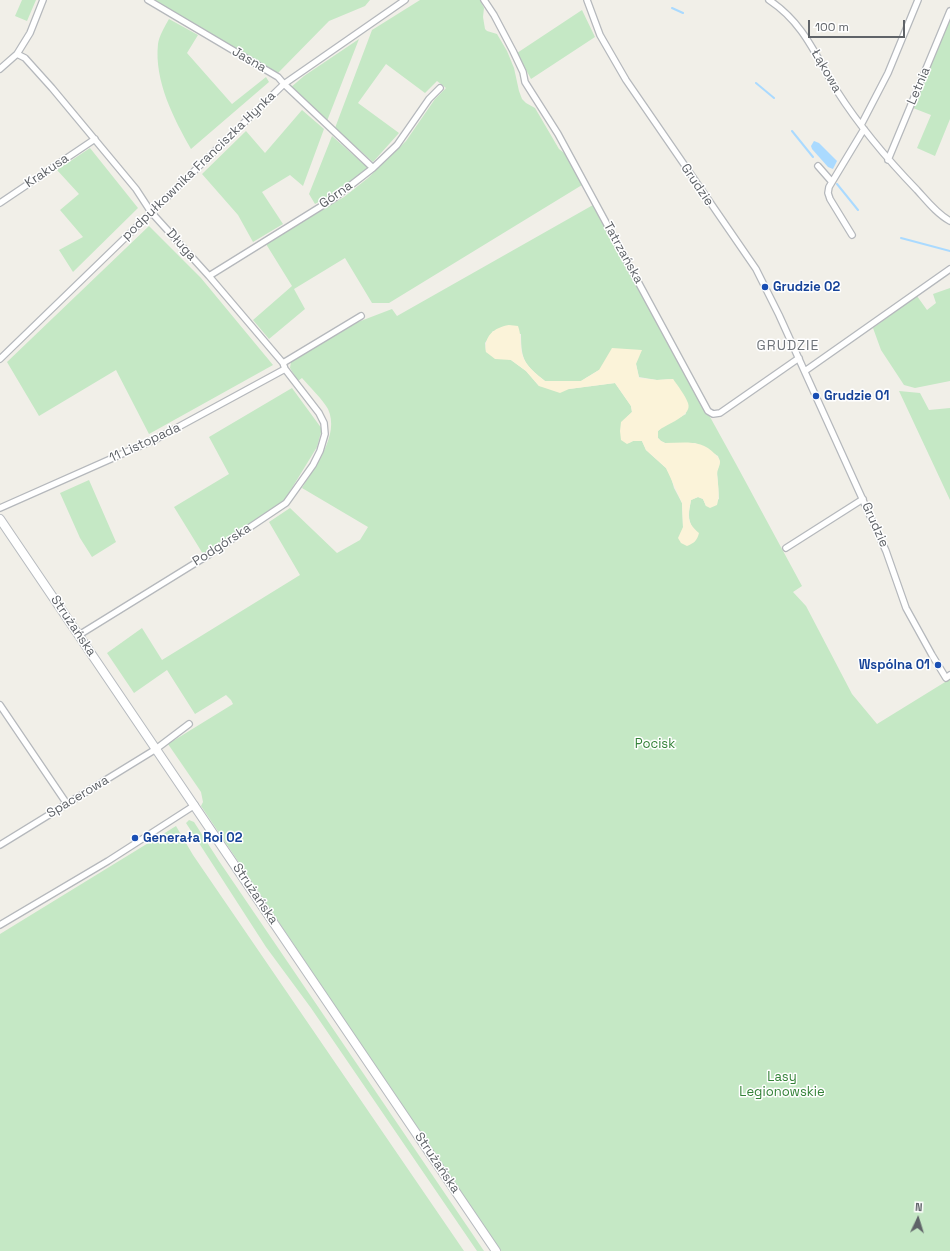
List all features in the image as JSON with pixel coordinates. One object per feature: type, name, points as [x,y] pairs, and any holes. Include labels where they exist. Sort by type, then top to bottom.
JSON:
[{"type":"main road","name":"Strużańska","points":[[0,519],[496,1251]]},
{"type":"street","points":[[0,69],[17,54],[30,33],[43,0]]},
{"type":"street","name":"Jasna","points":[[148,0],[278,77],[373,168]]},
{"type":"street","name":"podpułkownika Franciszka Hynka","points":[[0,359],[284,84],[405,0]]},
{"type":"street","name":"Tatrzańska","points":[[484,0],[494,15],[513,51],[523,72],[525,82],[558,134],[708,411],[713,414],[720,413],[799,358]]},
{"type":"street","name":"Grudzie","points":[[587,0],[600,35],[626,80],[756,269],[779,315],[863,499],[886,551],[906,608],[932,655],[948,676]]},
{"type":"street","name":"Łąkowa","points":[[769,0],[784,12],[807,37],[838,92],[862,127],[888,160],[938,213],[949,220]]},
{"type":"street","points":[[852,235],[830,199],[828,193],[832,182],[862,127],[888,73],[918,0]]},
{"type":"street","name":"Letnia","points":[[888,160],[950,11]]},
{"type":"street","name":"Długa","points":[[17,54],[25,58],[34,67],[140,194],[151,212],[209,276],[284,366],[319,413],[324,423]]},
{"type":"street","name":"Górna","points":[[209,276],[333,199],[373,168],[397,145],[429,99],[440,88]]},
{"type":"street","name":"Krakusa","points":[[0,203],[95,139]]},
{"type":"street","points":[[818,166],[832,182]]},
{"type":"street","points":[[805,371],[950,269]]},
{"type":"street","name":"11 Listopada","points":[[0,508],[158,438],[284,366],[361,316]]},
{"type":"street","name":"Podgórska","points":[[79,635],[210,554],[286,503],[313,465],[320,451],[325,434],[324,423]]},
{"type":"street","points":[[786,548],[863,499]]},
{"type":"street","points":[[0,705],[67,804]]},
{"type":"street","name":"Spacerowa","points":[[0,845],[156,749],[189,724]]},
{"type":"street","points":[[0,926],[108,861],[195,805]]},
{"type":"green space","points":[[22,0],[36,0],[27,21],[15,16]]},
{"type":"green space","points":[[154,0],[370,0],[365,6],[329,21],[278,73]]},
{"type":"green space","points":[[420,0],[480,0],[484,8],[483,17],[485,29],[497,34],[507,51],[514,68],[522,99],[535,108],[559,149],[567,155],[582,185],[389,303],[372,303],[345,258],[294,289],[305,309],[269,339],[253,320],[292,286],[266,244],[344,197],[368,178],[406,141],[435,99],[446,88],[437,81],[425,93],[386,64],[358,103],[399,133],[373,162],[335,128],[372,30]]},
{"type":"green space","points":[[582,10],[595,37],[531,79],[517,53]]},
{"type":"green space","points":[[169,19],[198,35],[187,53],[232,104],[266,77],[269,82],[191,149],[172,112],[162,86],[159,72],[158,44],[161,34]]},
{"type":"green space","points":[[950,20],[950,119],[935,156],[917,148],[931,115],[913,108]]},
{"type":"green space","points":[[359,39],[327,121],[290,88],[304,76]]},
{"type":"green space","points":[[302,110],[324,129],[303,186],[290,175],[262,192],[283,224],[253,242],[238,215],[202,174],[246,131],[265,153]]},
{"type":"green space","points":[[332,136],[368,168],[340,190],[315,204],[309,194]]},
{"type":"green space","points":[[90,148],[138,208],[73,272],[59,250],[83,237],[60,210],[79,194],[57,170]]},
{"type":"green space","points":[[593,205],[802,586],[793,592],[806,606],[852,694],[877,724],[950,679],[950,1251],[501,1251],[201,806],[203,802],[201,792],[168,744],[233,704],[231,700],[226,695],[195,714],[167,670],[134,693],[107,653],[142,628],[162,660],[300,575],[269,522],[290,508],[337,553],[360,540],[368,527],[302,488],[324,450],[331,429],[331,419],[328,409],[323,401],[302,378],[298,381],[290,368],[291,362],[358,322],[392,309],[397,316]],"holes":[[[493,331],[521,334],[523,357],[533,371],[545,381],[581,381],[599,370],[636,364],[639,377],[657,380],[673,379],[686,414],[663,426],[658,431],[658,438],[665,443],[695,443],[718,456],[720,462],[717,471],[719,499],[706,506],[703,499],[698,497],[691,500],[689,518],[693,529],[683,527],[682,503],[666,468],[646,450],[642,441],[633,441],[629,443],[627,417],[632,412],[631,406],[615,383],[569,389],[539,386],[526,371],[511,360],[486,352],[485,343]]]},
{"type":"green space","points":[[149,226],[201,278],[273,365],[149,434],[116,370],[39,416],[7,362]]},
{"type":"green space","points":[[950,288],[950,381],[915,388],[904,385],[881,350],[873,328],[917,296],[927,310],[936,303],[933,294]]},
{"type":"green space","points":[[292,388],[322,429],[317,447],[284,501],[203,554],[174,507],[229,474],[209,437]]},
{"type":"green space","points":[[899,391],[920,393],[929,410],[950,408],[950,500]]},
{"type":"green space","points":[[89,480],[116,542],[92,557],[80,538],[60,493]]},
{"type":"green space","points":[[189,820],[194,822],[484,1251],[477,1251],[311,1008],[266,947],[186,823]]},
{"type":"green space","points":[[176,826],[193,855],[464,1251],[0,1251],[0,934]]},
{"type":"sand","points":[[509,325],[518,326],[522,353],[526,363],[545,381],[581,381],[599,370],[612,348],[642,350],[636,364],[639,378],[657,380],[673,379],[688,403],[687,412],[658,431],[658,438],[665,443],[692,443],[704,446],[710,449],[720,461],[717,471],[719,494],[717,505],[710,508],[706,506],[703,499],[698,497],[691,500],[689,518],[692,525],[699,533],[692,544],[687,546],[681,543],[678,538],[683,527],[682,503],[666,468],[646,450],[642,441],[633,441],[627,444],[621,440],[621,422],[632,412],[631,406],[615,383],[569,389],[560,393],[539,386],[526,371],[511,360],[495,359],[486,352],[486,341],[488,337],[498,328]]},
{"type":"water","points":[[814,141],[819,143],[837,161],[833,169],[828,167],[812,149],[811,146]]},
{"type":"waterway","points":[[672,8],[683,13]]},
{"type":"waterway","points":[[756,83],[774,98]]},
{"type":"waterway","points":[[792,131],[813,157]]},
{"type":"waterway","points":[[837,184],[858,210]]},
{"type":"waterway","points":[[901,238],[950,251]]},
{"type":"place","name":"Grudzie 02","points":[[765,287]]},
{"type":"place","name":"Grudzie 01","points":[[816,396]]},
{"type":"place","name":"Wspólna 01","points":[[938,665]]},
{"type":"place","name":"Generała Roi 02","points":[[135,838]]},
{"type":"district","name":"GRUDZIE","points":[[788,346]]},
{"type":"park label","name":"Pocisk","points":[[655,744]]},
{"type":"park label","name":"Lasy Legionowskie","points":[[782,1084]]}]
